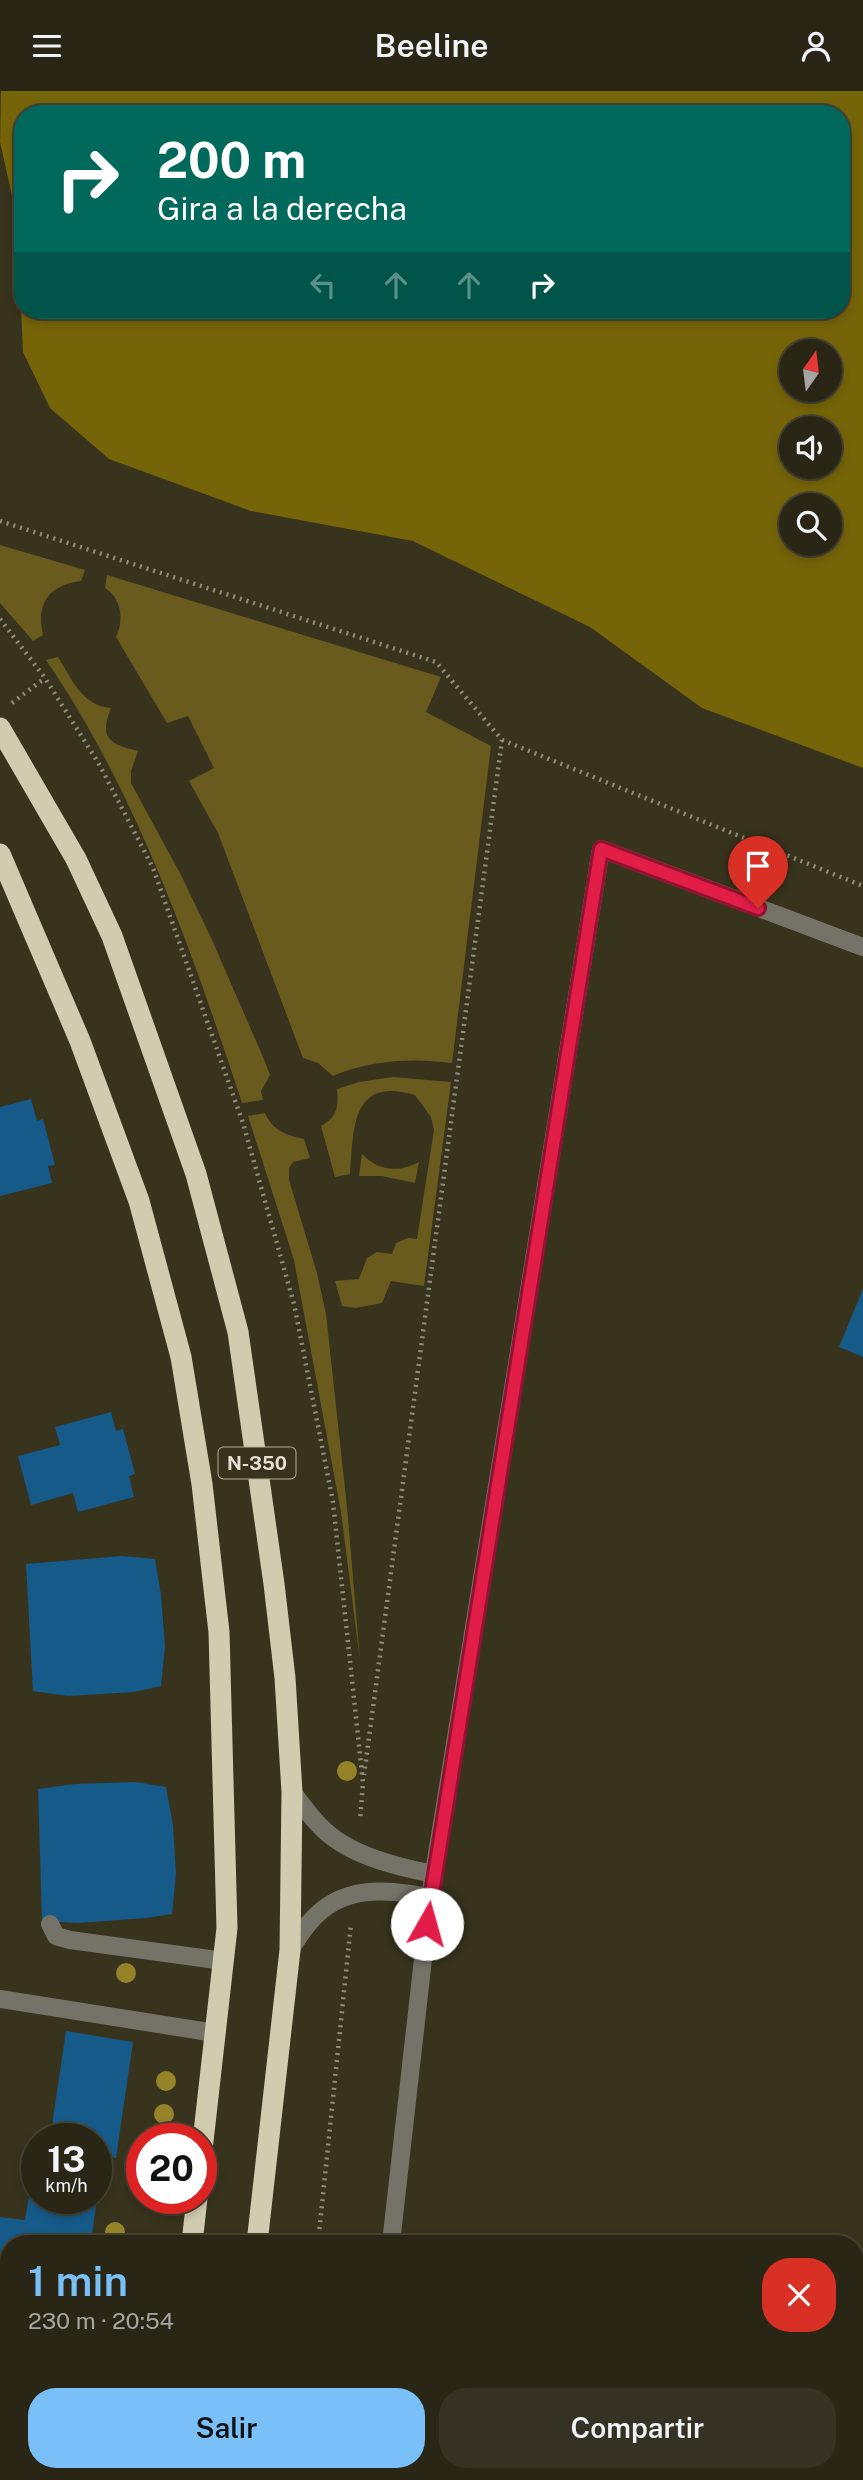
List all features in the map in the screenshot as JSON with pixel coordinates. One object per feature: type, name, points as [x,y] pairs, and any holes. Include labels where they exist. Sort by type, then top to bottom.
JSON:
[{"type":"highway","name":"N-350","points":[[0,728],[76,859],[112,936],[196,1174],[238,1332],[276,1597],[285,1678],[292,1792],[290,1950],[258,2235]]},
{"type":"highway","name":"N-350","points":[[0,854],[80,1041],[139,1201],[181,1356],[202,1484],[219,1632],[227,1928],[205,2123]]},
{"type":"highway","points":[[193,2235],[195,2214]]},
{"type":"street","points":[[392,2235],[430,1897],[601,849],[863,947]]},
{"type":"street","points":[[292,1792],[322,1828],[357,1852],[400,1868],[434,1874]]},
{"type":"street","points":[[290,1950],[309,1922],[336,1900],[354,1893],[400,1891],[430,1897]]},
{"type":"street","points":[[50,1924],[56,1936],[69,1940],[224,1961]]},
{"type":"street","points":[[0,1999],[215,2033]]},
{"type":"path","points":[[0,521],[436,662],[502,740],[863,886]]},
{"type":"path","points":[[10,704],[46,677]]},
{"type":"path","points":[[363,1783],[502,740]]},
{"type":"shaded area","points":[[1,91],[863,91],[863,768],[702,708],[590,627],[413,541],[251,511],[109,459],[50,408],[23,352],[22,319],[850,319],[850,105],[14,105],[14,205],[0,142]]},
{"type":"shaded area","points":[[0,545],[85,570],[81,581],[61,587],[47,597],[41,614],[43,635],[33,641],[0,603]]},
{"type":"shaded area","points":[[107,575],[441,677],[426,712],[491,746],[452,1063],[392,1062],[333,1076],[318,1063],[303,1058],[218,833],[189,781],[214,768],[188,716],[167,723],[116,637],[120,610],[115,598],[105,588]]},
{"type":"shaded area","points":[[58,657],[85,697],[111,708],[106,726],[109,738],[120,746],[138,751],[131,771],[131,783],[182,877],[263,1057],[270,1075],[261,1091],[263,1100],[242,1103],[182,931],[135,819],[108,764],[46,660]]},
{"type":"shaded area","points":[[393,1077],[451,1082],[424,1286],[391,1281],[382,1303],[356,1308],[342,1306],[335,1281],[359,1279],[367,1258],[377,1252],[392,1254],[396,1243],[408,1238],[417,1239],[434,1130],[431,1117],[415,1095],[394,1091],[378,1093],[367,1100],[355,1125],[350,1174],[335,1177],[321,1126],[331,1119],[336,1111],[337,1089],[359,1082]]},
{"type":"shaded area","points":[[265,1113],[281,1131],[304,1139],[310,1158],[293,1162],[289,1168],[289,1180],[317,1273],[326,1314],[360,1660],[341,1512],[294,1260],[248,1116]]},
{"type":"shaded area","points":[[362,1154],[375,1164],[389,1169],[404,1168],[419,1162],[415,1183],[382,1176],[359,1176]]},
{"type":"building","points":[[31,1099],[37,1121],[43,1119],[55,1165],[48,1166],[52,1183],[0,1196],[0,1107]]},
{"type":"building","points":[[863,1289],[863,1357],[839,1347]]},
{"type":"building","points":[[111,1412],[116,1431],[123,1429],[135,1474],[129,1476],[134,1497],[78,1512],[73,1493],[31,1505],[18,1456],[60,1445],[55,1427]]},
{"type":"building","points":[[122,1556],[155,1559],[165,1646],[161,1686],[134,1692],[68,1696],[33,1691],[26,1564]]},
{"type":"building","points":[[135,1782],[166,1787],[173,1825],[176,1874],[172,1914],[78,1923],[42,1921],[38,1789],[75,1784]]},
{"type":"building","points":[[66,2031],[133,2042],[116,2158],[112,2157],[112,2123],[52,2123]]},
{"type":"building","points":[[26,2214],[95,2214],[92,2235],[0,2235],[0,2217],[25,2220]]},
{"type":"route","points":[[427,1924],[601,849],[758,908]]}]
